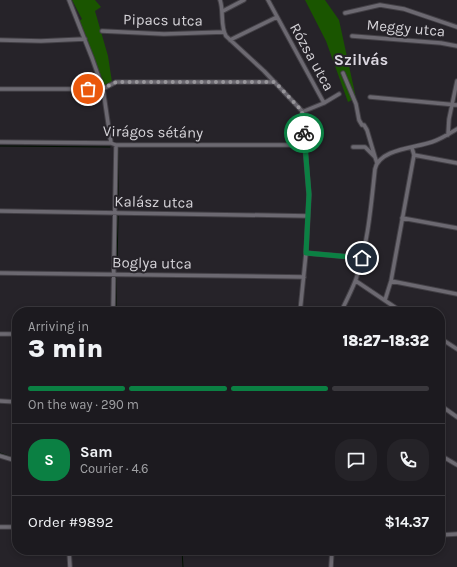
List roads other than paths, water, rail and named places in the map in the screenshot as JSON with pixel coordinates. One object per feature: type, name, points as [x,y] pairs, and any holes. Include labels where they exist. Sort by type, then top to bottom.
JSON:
[{"type":"street","points":[[69,0],[85,39],[102,89],[111,143]]},
{"type":"street","points":[[220,0],[223,11],[224,32],[230,40],[300,107],[302,112],[309,194],[306,253],[301,307]]},
{"type":"street","points":[[223,11],[244,0]]},
{"type":"street","name":"Rózsa utca","points":[[268,0],[324,103]]},
{"type":"street","points":[[346,13],[380,5],[404,9],[457,27]]},
{"type":"street","points":[[230,40],[277,18]]},
{"type":"street","name":"Pipacs utca","points":[[102,31],[164,34],[224,32]]},
{"type":"street","name":"Meggy utca","points":[[352,36],[441,43],[457,46]]},
{"type":"street","points":[[0,40],[85,39]]},
{"type":"street","points":[[343,73],[356,104],[360,120],[367,130],[377,163],[368,230],[362,258],[356,281],[343,307]]},
{"type":"street","points":[[448,134],[457,81]]},
{"type":"street","points":[[0,89],[102,89],[116,82],[275,82]]},
{"type":"street","points":[[302,112],[324,103],[339,94]]},
{"type":"street","points":[[370,97],[457,105]]},
{"type":"street","points":[[377,163],[387,154],[431,143],[457,128]]},
{"type":"street","name":"Virágos sétány","points":[[0,142],[111,143],[116,145],[304,145]]},
{"type":"street","points":[[113,307],[116,145]]},
{"type":"street","points":[[353,147],[365,147],[376,157]]},
{"type":"street","points":[[385,300],[391,281],[414,155],[412,148]]},
{"type":"street","points":[[414,155],[457,163]]},
{"type":"street","name":"Kalász utca","points":[[0,211],[308,216]]},
{"type":"street","points":[[402,218],[457,228]]},
{"type":"street","points":[[306,253],[362,258]]},
{"type":"street","name":"Boglya utca","points":[[0,273],[304,277]]},
{"type":"street","points":[[356,281],[395,307]]},
{"type":"street","points":[[391,281],[457,294]]},
{"type":"street","points":[[0,334],[12,334]]},
{"type":"street","points":[[445,342],[457,350]]},
{"type":"street","points":[[0,401],[12,402]]},
{"type":"street","points":[[445,409],[457,417]]},
{"type":"street","points":[[0,456],[12,460]]},
{"type":"street","points":[[445,458],[457,465]]},
{"type":"street","points":[[0,527],[12,527]]},
{"type":"street","points":[[445,535],[457,534]]},
{"type":"street","points":[[69,555],[70,567]]},
{"type":"street","points":[[331,567],[332,555]]},
{"type":"waterway","points":[[0,146],[110,147]]},
{"type":"waterway","points":[[118,147],[118,205]]},
{"type":"waterway","points":[[117,266],[118,216]]},
{"type":"waterway","points":[[116,278],[116,307]]},
{"type":"waterway","points":[[0,453],[12,457]]},
{"type":"waterway","points":[[182,555],[183,567]]},
{"type":"district","name":"Szilvás","points":[[361,59]]}]
